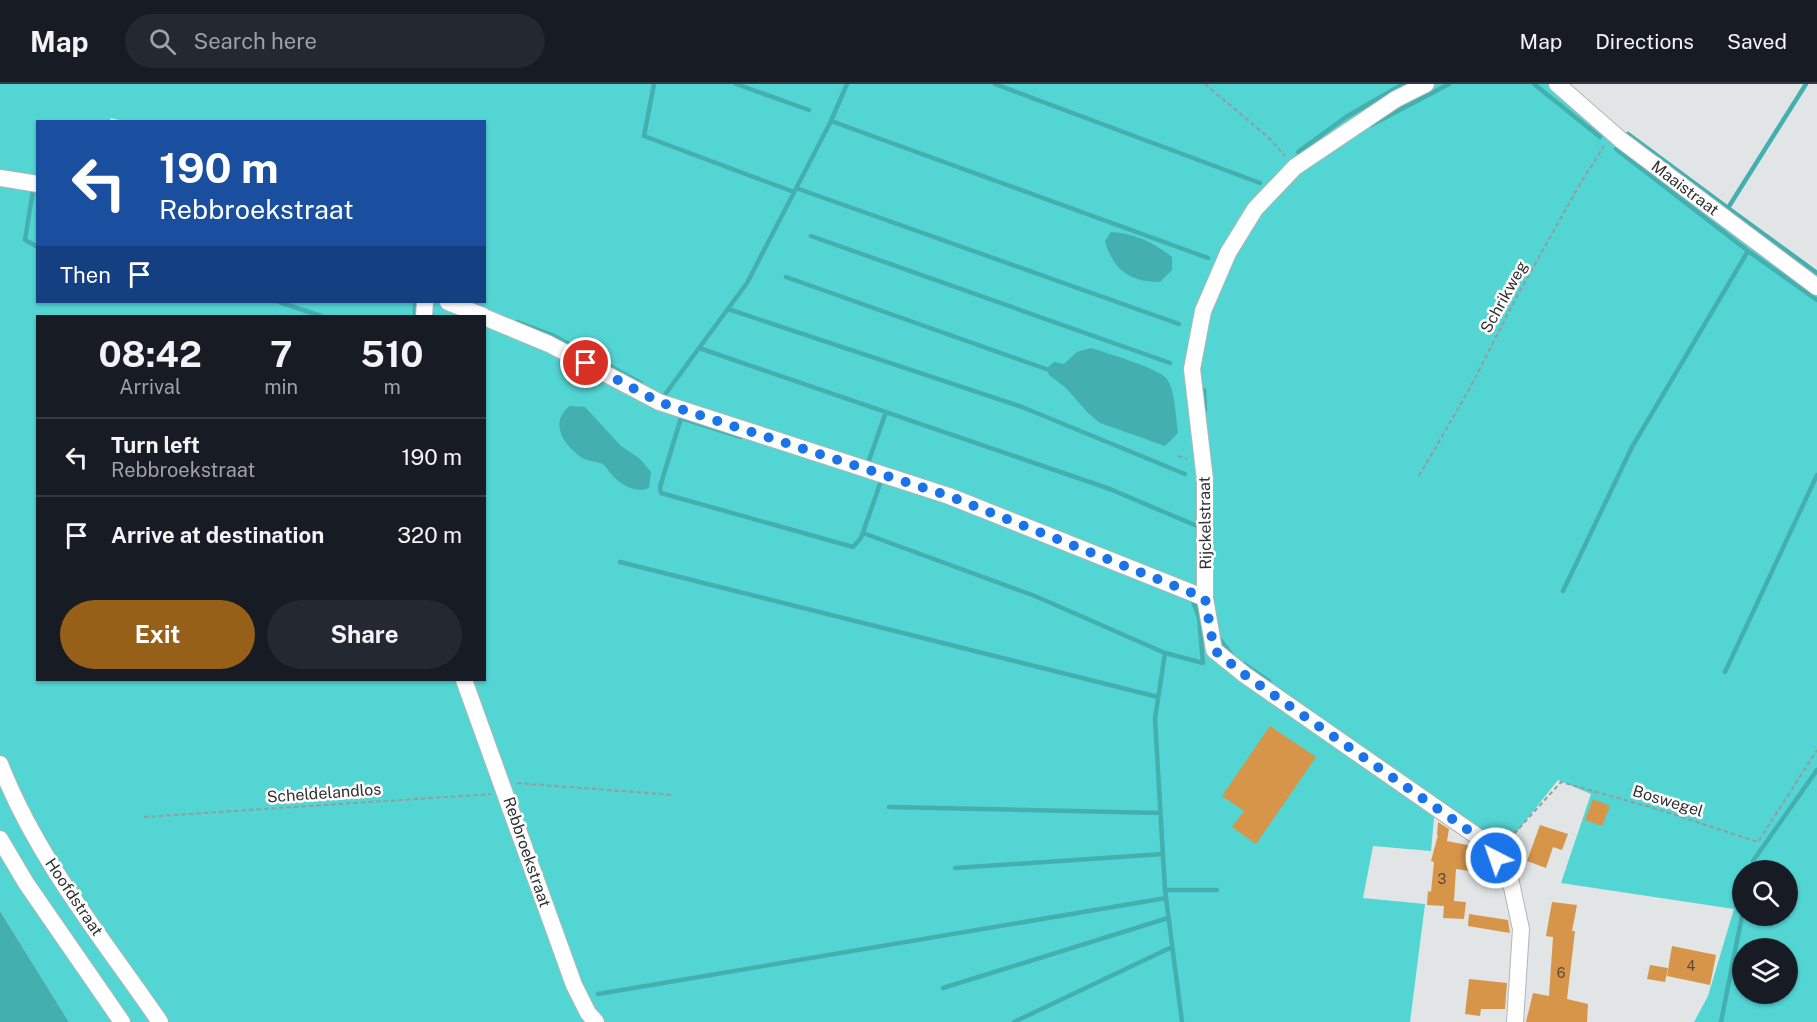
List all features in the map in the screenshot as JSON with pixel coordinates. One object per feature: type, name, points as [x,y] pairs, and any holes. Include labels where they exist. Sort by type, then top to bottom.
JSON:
[{"type":"street","name":"Rijckelstraat","points":[[1426,84],[1396,99],[1295,167],[1255,209],[1228,253],[1203,311],[1192,369],[1205,480],[1205,598],[1214,650],[1245,675],[1484,841],[1510,878],[1521,929],[1515,1022]]},
{"type":"street","name":"Maaistraat","points":[[1557,84],[1612,132],[1817,287]]},
{"type":"street","points":[[0,178],[36,184]]},
{"type":"street","points":[[450,303],[479,315]]},
{"type":"street","points":[[486,318],[549,344],[659,402],[949,496],[1205,598]]},
{"type":"street","name":"Rebbroekstraat","points":[[464,681],[574,984],[588,1013],[596,1022]]},
{"type":"street","name":"Hoofdstraat","points":[[0,764],[26,821],[52,866],[160,1022]]},
{"type":"street","name":"Hoofdstraat","points":[[0,839],[26,883],[122,1022]]},
{"type":"path","points":[[1205,84],[1269,138],[1295,167]]},
{"type":"path","name":"Schrikweg","points":[[1419,476],[1471,386],[1515,298],[1612,132]]},
{"type":"path","name":"Boswegel","points":[[1494,856],[1561,782],[1660,810],[1758,842],[1817,750]]},
{"type":"path","name":"Scheldelandlos","points":[[144,816],[484,795],[504,787],[674,795]]},
{"type":"shaded area","points":[[0,84],[1557,84],[1817,287],[1817,1022],[1694,1022],[1708,996],[1732,916],[1732,926],[1798,926],[1798,860],[1732,860],[1732,909],[1561,883],[1591,794],[1558,780],[1496,858],[1435,807],[1431,851],[1373,846],[1363,898],[1425,904],[1410,1022],[69,1022],[0,911],[0,183],[36,190],[36,303],[486,303],[486,120],[119,120],[111,118],[110,120],[36,120],[36,179],[0,172]]},
{"type":"shaded area","points":[[1111,232],[1136,237],[1159,247],[1172,257],[1172,270],[1160,282],[1132,277],[1118,267],[1108,251],[1105,241]]},
{"type":"shaded area","points":[[1091,348],[1143,365],[1166,378],[1173,396],[1178,433],[1165,446],[1100,423],[1066,388],[1049,375],[1046,369],[1054,362],[1064,364],[1077,352]]},
{"type":"shaded area","points":[[570,406],[585,407],[621,446],[639,458],[651,472],[649,488],[640,490],[627,487],[604,465],[582,458],[569,447],[559,426],[563,413]]},
{"type":"shaded area","points":[[0,911],[69,1022],[0,1022]]},
{"type":"building","points":[[1270,726],[1316,757],[1256,844],[1232,827],[1244,811],[1222,796]]},
{"type":"building","points":[[1593,799],[1610,806],[1602,826],[1585,820]]},
{"type":"building","points":[[1438,822],[1449,829],[1447,841],[1472,846],[1479,852],[1478,861],[1484,862],[1482,873],[1456,869],[1454,901],[1466,902],[1464,919],[1443,918],[1444,906],[1427,905],[1428,891],[1431,892],[1434,862],[1431,861],[1438,835]]},
{"type":"building","points":[[1540,825],[1568,834],[1562,850],[1553,847],[1546,868],[1527,861]]},
{"type":"building","points":[[1552,902],[1577,905],[1572,931],[1575,931],[1567,999],[1588,1004],[1587,1022],[1526,1022],[1533,993],[1549,996],[1553,937],[1546,936]]},
{"type":"building","points":[[1469,914],[1508,920],[1510,933],[1468,926]]},
{"type":"building","points":[[1672,946],[1716,955],[1710,985],[1667,976]]},
{"type":"building","points":[[1650,965],[1668,968],[1665,982],[1647,979]]},
{"type":"building","points":[[1469,979],[1507,983],[1505,1009],[1481,1009],[1480,1016],[1465,1014]]},
{"type":"waterway","points":[[654,84],[644,136],[794,192]]},
{"type":"waterway","points":[[736,84],[809,110]]},
{"type":"waterway","points":[[699,348],[747,283],[831,121],[847,84]]},
{"type":"waterway","points":[[995,84],[1260,183]]},
{"type":"waterway","points":[[1298,152],[1346,117],[1403,84]]},
{"type":"waterway","points":[[1371,125],[1449,84]]},
{"type":"waterway","points":[[1534,84],[1600,137]]},
{"type":"waterway","points":[[1628,134],[1728,208],[1806,84]]},
{"type":"waterway","points":[[831,121],[1208,258]]},
{"type":"waterway","points":[[1616,149],[1748,251],[1817,300]]},
{"type":"waterway","points":[[796,188],[1179,324]]},
{"type":"waterway","points":[[30,190],[33,190],[25,240],[36,246]]},
{"type":"waterway","points":[[1728,208],[1817,273]]},
{"type":"waterway","points":[[811,236],[1170,363]]},
{"type":"waterway","points":[[1563,591],[1632,447],[1748,251]]},
{"type":"waterway","points":[[786,277],[1046,369]]},
{"type":"waterway","points":[[282,303],[318,315]]},
{"type":"waterway","points":[[415,304],[415,315]]},
{"type":"waterway","points":[[728,309],[1022,407],[1185,474]]},
{"type":"waterway","points":[[517,322],[552,335],[641,383]]},
{"type":"waterway","points":[[664,396],[699,348],[1110,489],[1197,526]]},
{"type":"waterway","points":[[1204,390],[1205,410]]},
{"type":"waterway","points":[[868,463],[886,412]]},
{"type":"waterway","points":[[741,437],[681,418],[660,487],[661,493],[853,547],[861,538],[881,481]]},
{"type":"waterway","points":[[1725,672],[1817,475]]},
{"type":"waterway","points":[[863,533],[1035,596],[1165,653],[1203,663],[1199,617],[1192,599]]},
{"type":"waterway","points":[[620,562],[1158,697]]},
{"type":"waterway","points":[[1219,638],[1232,655]]},
{"type":"waterway","points":[[1165,653],[1155,719],[1165,890],[1182,1022]]},
{"type":"waterway","points":[[1244,664],[1269,681]]},
{"type":"waterway","points":[[1754,860],[1817,770]]},
{"type":"waterway","points":[[889,807],[1160,813]]},
{"type":"waterway","points":[[955,868],[1163,854]]},
{"type":"waterway","points":[[1165,890],[1217,890]]},
{"type":"waterway","points":[[598,994],[1166,898]]},
{"type":"waterway","points":[[943,988],[1168,918]]},
{"type":"waterway","points":[[1721,1022],[1740,926]]},
{"type":"waterway","points":[[1014,1022],[1172,947]]},
{"type":"route","points":[[586,363],[659,402],[949,496],[1205,598],[1214,650],[1245,675],[1484,841],[1496,858]]}]
